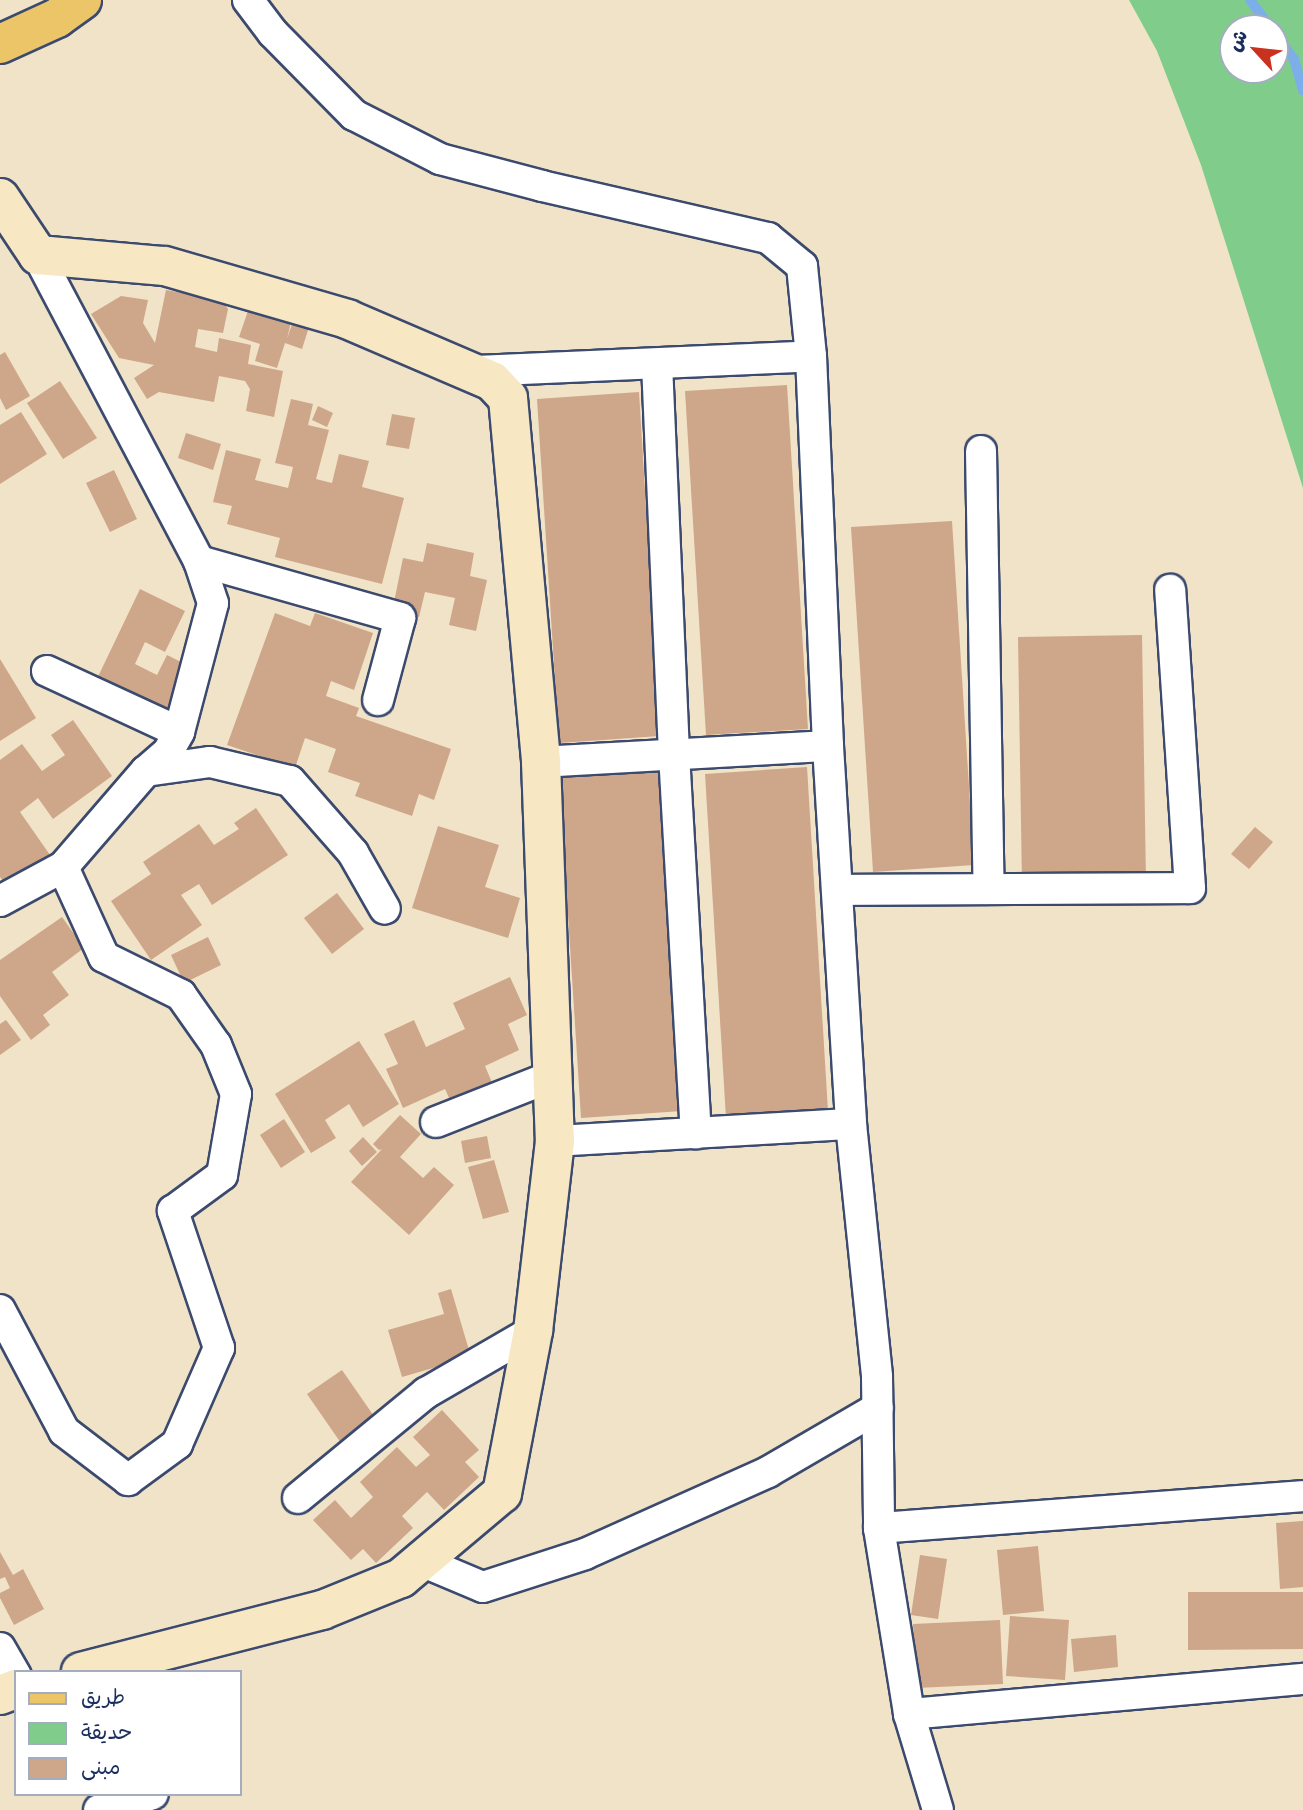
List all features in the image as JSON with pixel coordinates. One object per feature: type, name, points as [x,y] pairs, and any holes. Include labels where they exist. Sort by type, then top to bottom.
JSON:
[{"type":"main road","points":[[0,44],[57,18],[82,0]]},
{"type":"street","points":[[248,0],[272,33],[354,116],[440,159],[542,186],[768,238],[802,266],[811,356],[828,746],[839,890],[851,1125],[878,1408],[879,1528],[909,1714],[938,1810]]},
{"type":"street","points":[[0,198],[38,255],[198,561],[214,603],[179,732],[168,752],[146,771],[63,867],[0,901]]},
{"type":"street","points":[[38,255],[165,266],[348,319],[474,371],[492,381],[508,398],[541,762],[553,1076],[555,1141],[533,1331],[502,1493],[401,1578],[322,1609],[89,1670]]},
{"type":"street","points":[[474,371],[811,356]]},
{"type":"street","points":[[657,364],[674,754],[696,1133]]},
{"type":"street","points":[[981,451],[989,889]]},
{"type":"street","points":[[198,561],[400,618],[378,700]]},
{"type":"street","points":[[839,890],[1190,888],[1170,590]]},
{"type":"street","points":[[47,671],[179,732]]},
{"type":"street","points":[[541,762],[828,746]]},
{"type":"street","points":[[146,771],[210,762],[290,781],[353,853],[385,909]]},
{"type":"street","points":[[0,1310],[64,1431],[128,1480],[177,1444],[219,1349],[173,1211],[222,1175],[236,1094],[216,1045],[181,995],[104,957],[63,867]]},
{"type":"street","points":[[436,1122],[553,1076]]},
{"type":"street","points":[[555,1141],[851,1125]]},
{"type":"street","points":[[298,1498],[425,1393],[533,1331]]},
{"type":"street","points":[[421,1561],[483,1587],[585,1554],[768,1472],[878,1408]]},
{"type":"street","points":[[879,1528],[1303,1496]]},
{"type":"street","points":[[0,1648],[14,1672]]},
{"type":"street","points":[[909,1714],[1303,1679]]},
{"type":"street","points":[[99,1810],[146,1796]]},
{"type":"green space","points":[[1129,0],[1303,0],[1303,488],[1201,165],[1157,51]]},
{"type":"building","points":[[166,290],[222,300],[228,309],[223,333],[198,329],[195,347],[217,352],[219,338],[251,345],[248,364],[283,371],[274,417],[246,411],[250,389],[245,381],[219,376],[214,402],[159,392],[147,399],[134,378],[154,365],[119,358],[91,314],[121,296],[148,300],[143,323],[155,343]]},
{"type":"building","points":[[249,308],[291,322],[287,339],[294,318],[310,324],[302,349],[285,343],[277,368],[255,361],[260,344],[239,337]]},
{"type":"building","points":[[5,352],[30,396],[6,410],[0,398],[0,355]]},
{"type":"building","points":[[60,381],[97,438],[63,459],[27,403]]},
{"type":"building","points":[[787,385],[808,729],[706,735],[685,391]]},
{"type":"building","points":[[639,392],[660,736],[559,743],[537,399]]},
{"type":"building","points":[[291,399],[313,404],[308,425],[329,430],[316,479],[332,483],[339,454],[369,461],[362,487],[404,498],[382,584],[275,557],[280,538],[227,524],[232,506],[213,502],[226,450],[261,459],[255,480],[288,488],[293,467],[275,463]]},
{"type":"building","points":[[318,406],[333,413],[327,427],[312,420]]},
{"type":"building","points":[[21,412],[47,454],[0,484],[0,425]]},
{"type":"building","points":[[392,414],[415,418],[409,449],[386,445]]},
{"type":"building","points":[[186,433],[221,444],[213,470],[178,458]]},
{"type":"building","points":[[114,470],[137,519],[110,532],[86,483]]},
{"type":"building","points":[[952,521],[974,865],[873,872],[851,527]]},
{"type":"building","points":[[427,543],[474,553],[470,576],[487,580],[476,631],[449,625],[455,598],[425,592],[419,617],[392,612],[403,558],[423,562]]},
{"type":"building","points":[[140,589],[185,611],[165,652],[145,642],[135,664],[157,675],[167,655],[191,667],[165,719],[94,685]]},
{"type":"building","points":[[275,613],[310,626],[315,613],[373,633],[354,690],[331,681],[326,696],[359,708],[356,716],[451,749],[434,800],[419,794],[412,816],[355,796],[360,783],[328,772],[336,749],[305,738],[295,768],[227,745]]},
{"type":"building","points":[[1142,635],[1146,883],[1022,885],[1018,637]]},
{"type":"building","points":[[0,659],[36,718],[0,741]]},
{"type":"building","points":[[73,720],[112,776],[53,819],[38,798],[20,812],[50,855],[7,886],[0,877],[0,760],[22,744],[42,771],[65,755],[51,735]]},
{"type":"building","points":[[661,767],[682,1111],[581,1118],[559,774]]},
{"type":"building","points":[[807,767],[828,1111],[726,1118],[705,774]]},
{"type":"building","points":[[256,808],[288,855],[212,905],[199,884],[181,895],[202,925],[151,960],[111,901],[151,874],[143,862],[199,824],[214,845],[239,829],[234,823]]},
{"type":"building","points":[[438,826],[499,845],[485,887],[520,898],[508,938],[412,908]]},
{"type":"building","points":[[1255,827],[1273,842],[1249,869],[1231,854]]},
{"type":"building","points":[[337,893],[364,929],[332,954],[304,918]]},
{"type":"building","points":[[62,917],[84,948],[52,972],[69,995],[43,1015],[50,1025],[31,1040],[0,996],[0,960]]},
{"type":"building","points":[[208,937],[221,965],[184,983],[171,955]]},
{"type":"building","points":[[510,977],[527,1015],[508,1024],[519,1050],[485,1066],[496,1092],[455,1111],[445,1089],[403,1108],[386,1069],[398,1064],[384,1034],[414,1020],[426,1047],[465,1029],[453,1003]]},
{"type":"building","points":[[6,1020],[21,1040],[0,1055],[0,1024]]},
{"type":"building","points":[[359,1041],[399,1104],[363,1127],[349,1104],[325,1120],[336,1138],[311,1153],[275,1094]]},
{"type":"building","points":[[400,1115],[421,1134],[400,1157],[423,1178],[434,1167],[454,1185],[409,1235],[351,1182],[382,1149],[379,1150],[373,1144]]},
{"type":"building","points":[[284,1119],[305,1152],[281,1168],[260,1135]]},
{"type":"building","points":[[487,1136],[491,1158],[465,1163],[461,1141]]},
{"type":"building","points":[[363,1137],[377,1152],[362,1166],[349,1151]]},
{"type":"building","points":[[494,1160],[509,1212],[483,1219],[468,1167]]},
{"type":"building","points":[[451,1289],[471,1357],[402,1377],[388,1330],[444,1314],[438,1293]]},
{"type":"building","points":[[342,1370],[378,1422],[343,1446],[307,1394]]},
{"type":"building","points":[[442,1410],[479,1450],[465,1462],[479,1477],[444,1510],[427,1492],[402,1516],[413,1528],[376,1563],[363,1549],[351,1560],[313,1520],[335,1500],[351,1518],[373,1497],[360,1482],[397,1447],[416,1467],[430,1455],[413,1437]]},
{"type":"building","points":[[1303,1521],[1303,1587],[1280,1589],[1276,1523]]},
{"type":"building","points":[[1038,1546],[1044,1611],[1003,1615],[997,1550]]},
{"type":"building","points":[[0,1552],[13,1575],[23,1569],[44,1609],[14,1625],[0,1598],[0,1593],[10,1588],[5,1577],[0,1579]]},
{"type":"building","points":[[920,1555],[947,1559],[938,1619],[911,1615]]},
{"type":"building","points":[[1188,1592],[1303,1592],[1303,1649],[1188,1650]]},
{"type":"building","points":[[1010,1616],[1069,1620],[1065,1680],[1006,1676]]},
{"type":"building","points":[[1000,1620],[1003,1684],[916,1688],[913,1624]]},
{"type":"building","points":[[1116,1635],[1118,1667],[1074,1672],[1071,1639]]},
{"type":"waterway","points":[[1250,0],[1260,14]]},
{"type":"waterway","points":[[1289,52],[1294,59],[1303,91]]}]
